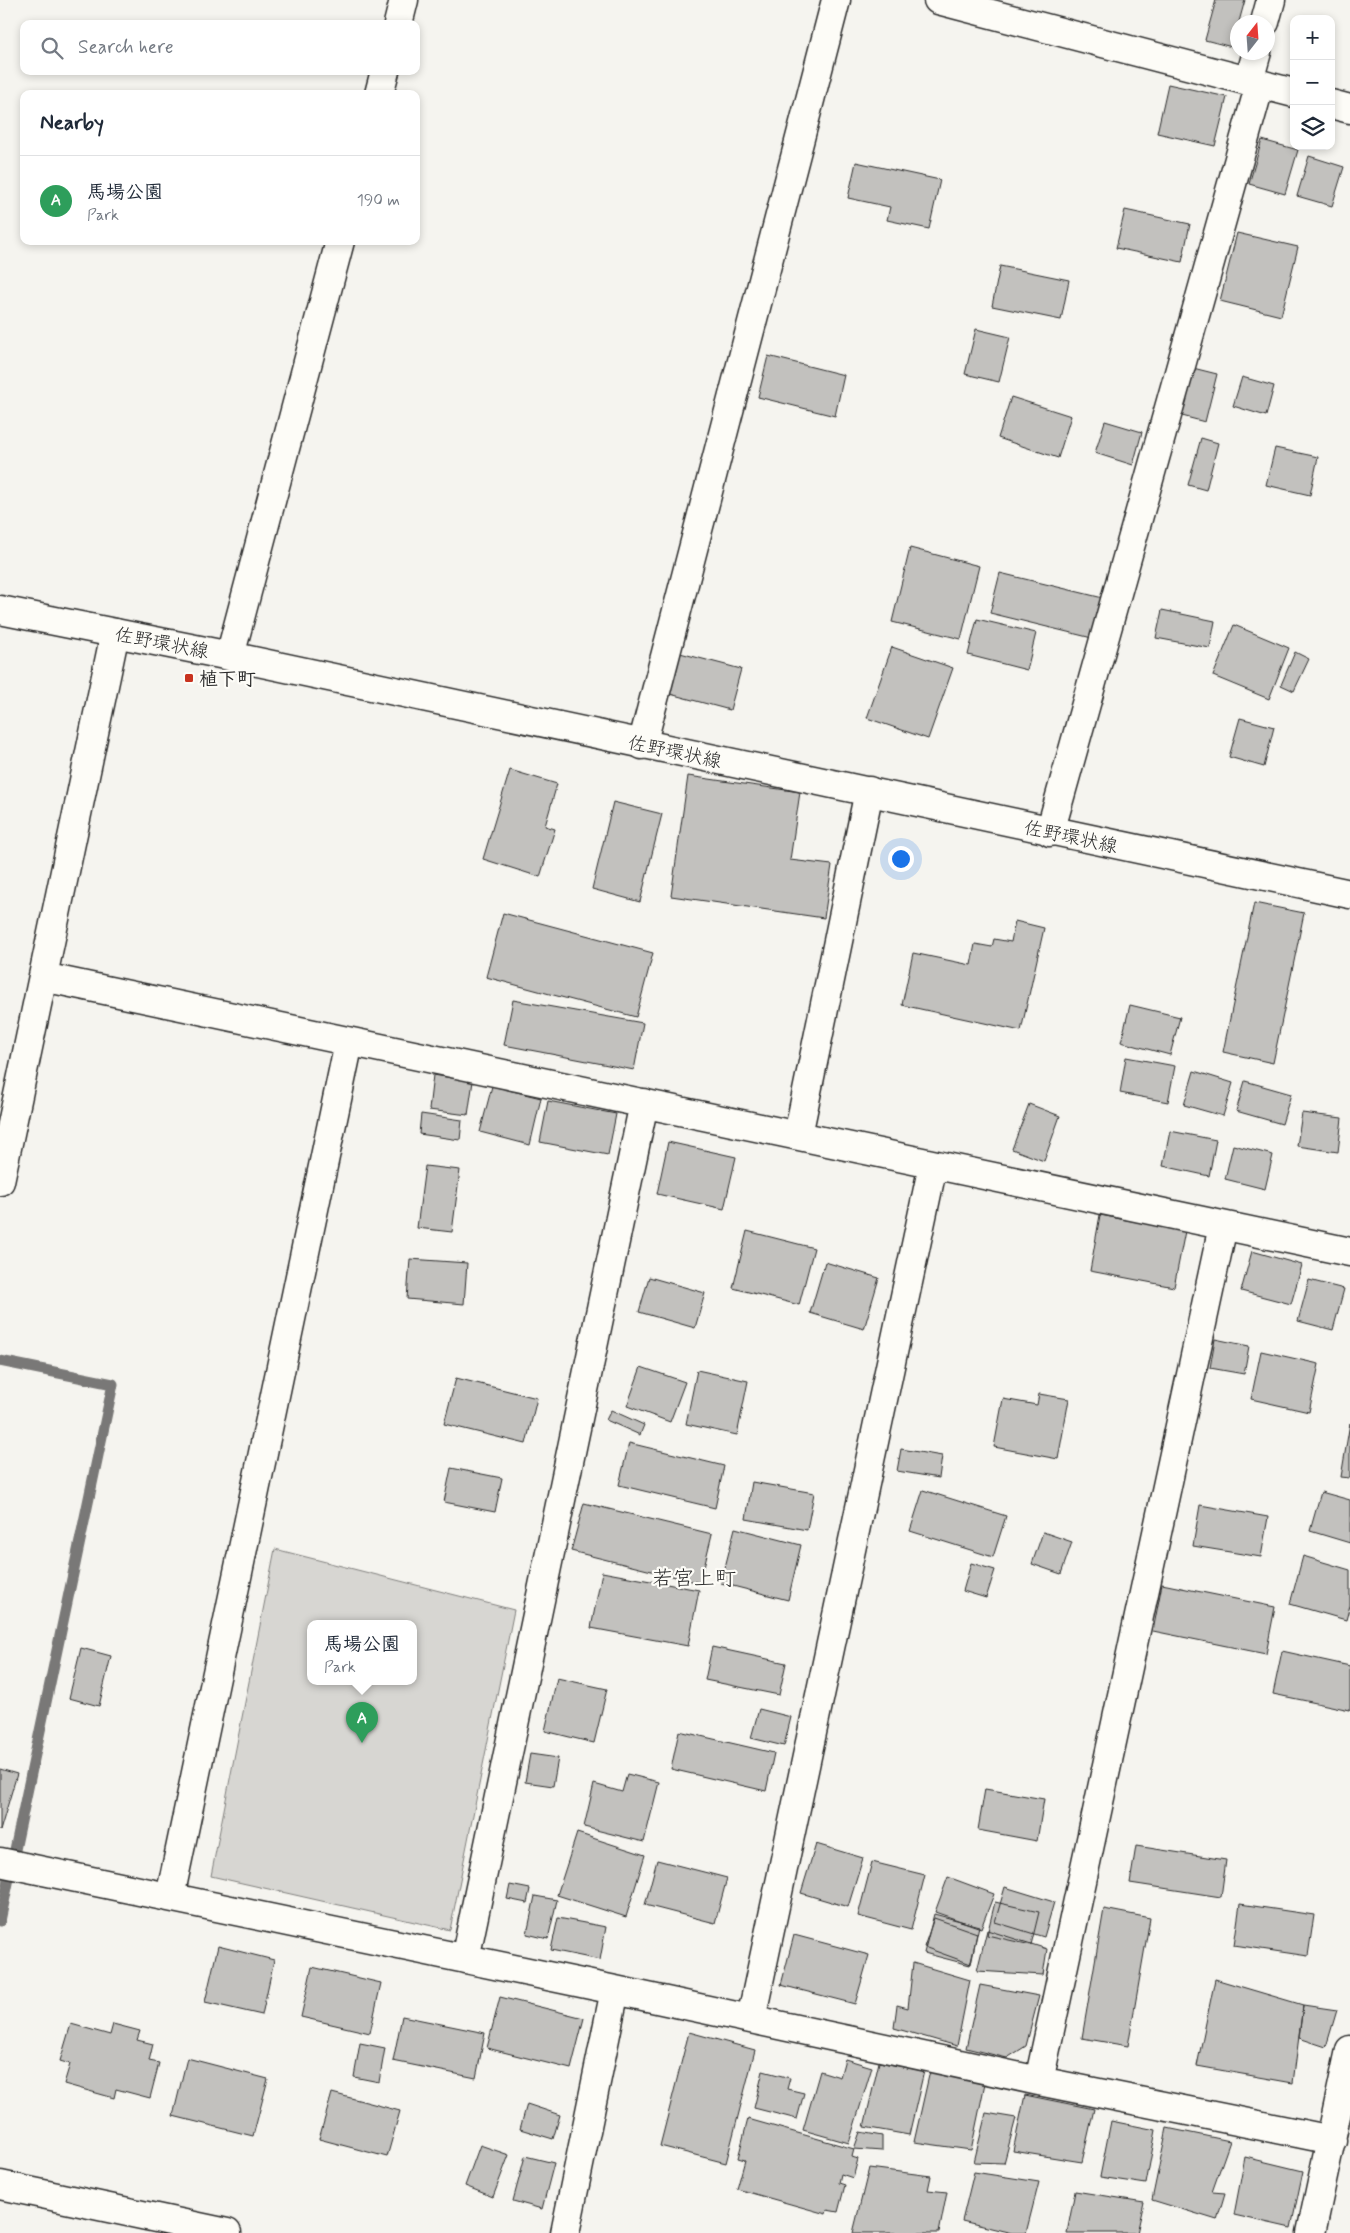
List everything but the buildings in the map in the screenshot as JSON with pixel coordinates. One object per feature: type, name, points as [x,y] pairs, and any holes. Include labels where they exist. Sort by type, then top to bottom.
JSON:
[{"type":"street","points":[[399,20],[404,0]]},
{"type":"street","points":[[642,745],[836,0]]},
{"type":"street","points":[[938,0],[1290,92]]},
{"type":"street","points":[[1267,15],[1271,0]]},
{"type":"street","points":[[1050,832],[1255,83],[1256,60]]},
{"type":"street","points":[[380,90],[384,75]]},
{"type":"street","points":[[1335,105],[1350,109]]},
{"type":"street","points":[[230,656],[339,245]]},
{"type":"street","name":"佐野環状線","points":[[0,610],[230,656],[642,745],[869,791],[1050,832],[1350,894]]},
{"type":"street","points":[[0,1181],[6,1124],[43,977],[115,633]]},
{"type":"street","points":[[798,1135],[869,791]]},
{"type":"street","points":[[43,977],[1350,1252]]},
{"type":"street","points":[[170,1898],[349,1042]]},
{"type":"street","points":[[465,1959],[644,1103]]},
{"type":"street","points":[[751,2018],[933,1165]]},
{"type":"street","points":[[1039,2081],[1223,1226]]},
{"type":"street","points":[[0,1862],[751,2018],[1039,2081],[1332,2140]]},
{"type":"street","points":[[565,2233],[615,1990]]},
{"type":"street","points":[[1311,2233],[1350,2050]]},
{"type":"street","points":[[0,2186],[227,2233]]},
{"type":"shaded area","points":[[275,1549],[514,1610],[450,1930],[211,1876]]},
{"type":"waterway","points":[[0,1361],[113,1384],[0,1921]]},
{"type":"place","name":"植下町","points":[[189,678]]},
{"type":"place","name":"馬場公園","points":[[362,1743]]},
{"type":"district","name":"若宮上町","points":[[694,1578]]}]
